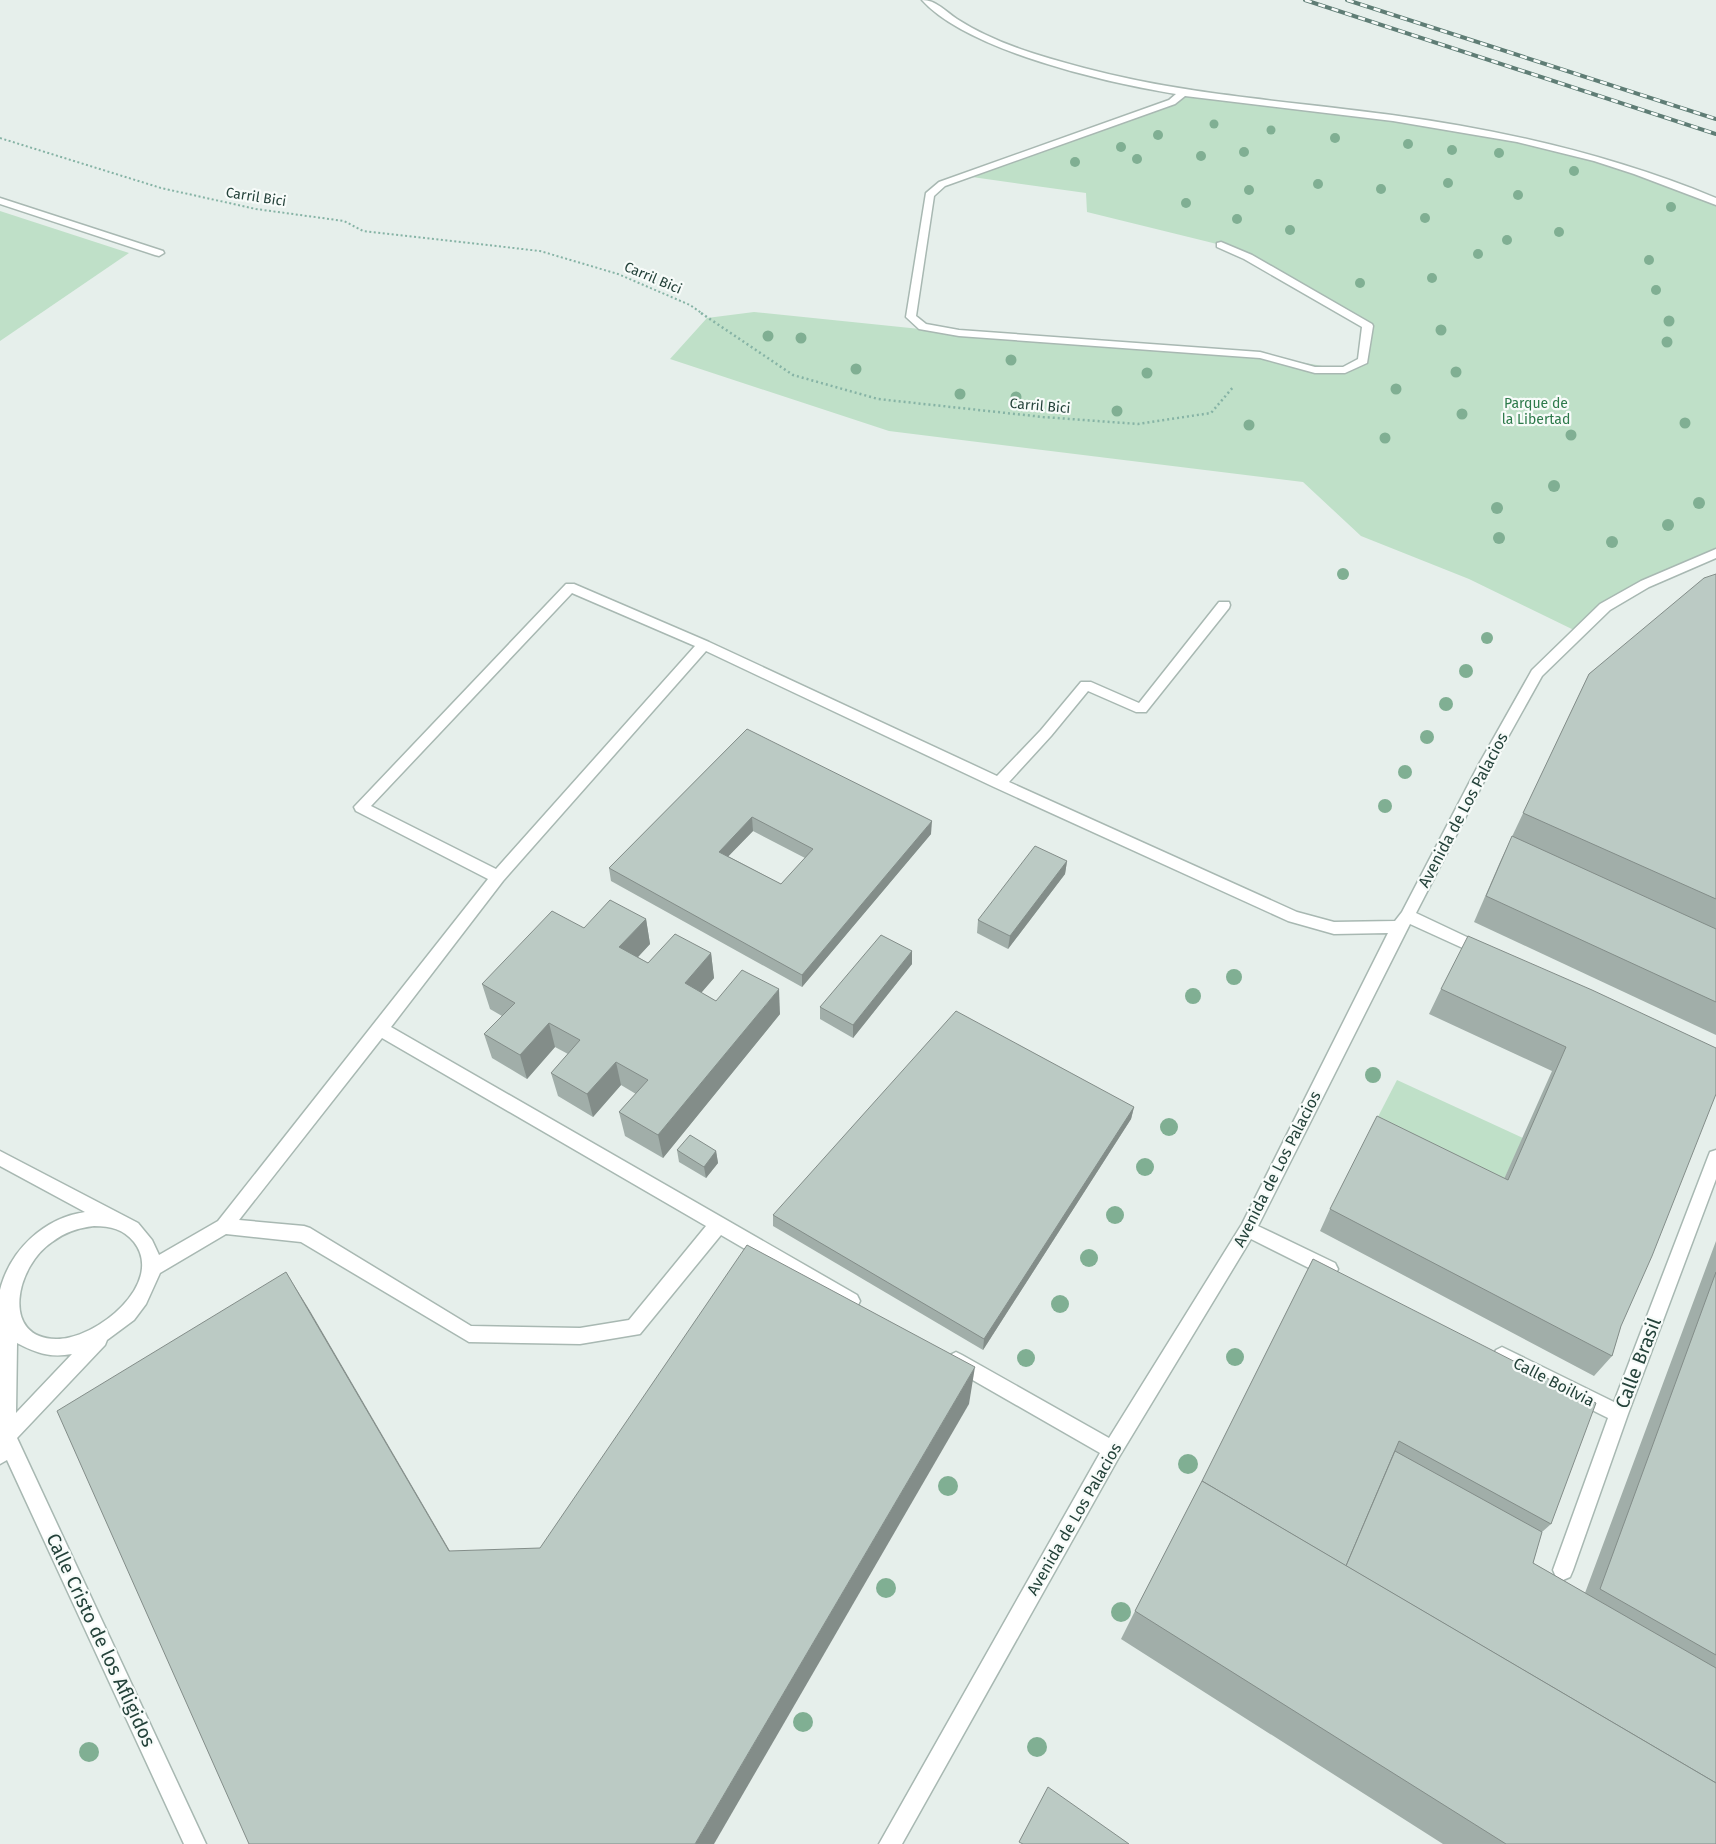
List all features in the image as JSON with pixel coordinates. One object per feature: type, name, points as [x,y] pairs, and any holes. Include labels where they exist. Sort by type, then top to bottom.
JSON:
[{"type":"street","points":[[926,0],[963,26],[1018,51],[1107,77],[1183,93],[1393,118],[1521,140],[1577,152],[1679,186],[1716,202]]},
{"type":"street","points":[[1183,93],[1172,102],[942,184],[930,196],[911,317],[923,327],[959,333],[1260,355],[1315,370],[1345,370],[1363,362],[1368,326],[1248,257],[1220,245]]},
{"type":"street","points":[[0,201],[159,254]]},
{"type":"street","name":"Avenida de Los Palacios","points":[[890,1844],[1112,1450],[1248,1229],[1403,921],[1486,764],[1537,673],[1605,607],[1644,584],[1716,553]]},
{"type":"street","points":[[498,877],[361,807],[570,587],[704,645],[999,784],[1293,917],[1334,928],[1403,921],[1498,958]]},
{"type":"street","points":[[999,784],[1046,734],[1086,685],[1141,710],[1224,605]]},
{"type":"street","points":[[152,1268],[224,1226],[498,877],[704,645]]},
{"type":"street","points":[[380,1029],[718,1226],[863,1308]]},
{"type":"street","name":"Calle Brasil","points":[[1563,1570],[1619,1414],[1716,1157]]},
{"type":"street","points":[[0,1158],[117,1220],[132,1228],[143,1240],[152,1268],[136,1306],[122,1321],[105,1333],[85,1342],[64,1347],[45,1347],[28,1341],[15,1331],[8,1318],[4,1296],[11,1274],[26,1252],[46,1235],[70,1223],[94,1218],[117,1220]]},
{"type":"street","points":[[224,1226],[304,1234],[469,1334],[580,1336],[634,1328],[718,1226]]},
{"type":"street","points":[[1248,1229],[1345,1277]]},
{"type":"street","name":"Calle Cristo de los Afligidos","points":[[8,1318],[3,1445],[195,1844]]},
{"type":"street","points":[[3,1445],[105,1333]]},
{"type":"street","name":"Calle Boilvia","points":[[1487,1348],[1619,1414]]},
{"type":"street","points":[[941,1352],[1112,1450]]},
{"type":"path","name":"Carril Bici","points":[[0,138],[160,188],[256,209],[344,221],[363,231],[540,252],[618,274],[690,305],[793,374],[878,399],[1044,418],[1138,424],[1211,413],[1260,355]]},
{"type":"green space","name":"Parque de la Libertad","points":[[1183,93],[1494,134],[1590,156],[1716,204],[1716,553],[1657,579],[1578,632],[1469,579],[1361,536],[1303,482],[889,431],[670,359],[707,318],[754,312],[959,333],[1260,355],[1345,370],[1363,361],[1368,326],[1221,245],[1087,212],[1086,193],[965,176],[1172,102]]},
{"type":"green space","points":[[0,211],[129,253],[0,341]]},
{"type":"green space","points":[[1397,1080],[1523,1138],[1493,1203],[1366,1140]]},
{"type":"building","points":[[1716,574],[1716,899],[1523,813],[1589,674],[1704,578]]},
{"type":"building","points":[[747,729],[932,821],[802,975],[609,868]],"holes":[[[752,817],[813,849],[781,884],[719,852]]]},
{"type":"building","points":[[1512,836],[1716,929],[1716,1002],[1486,896]]},
{"type":"building","points":[[1035,846],[1067,861],[1010,936],[978,920]]},
{"type":"building","points":[[610,900],[646,919],[619,947],[648,963],[675,934],[711,953],[685,983],[716,1001],[742,970],[779,989],[658,1135],[619,1112],[648,1080],[616,1062],[587,1094],[551,1073],[580,1040],[549,1023],[520,1055],[484,1034],[515,1003],[482,984],[552,911],[584,928]]},
{"type":"building","points":[[881,935],[912,951],[853,1025],[820,1007]]},
{"type":"building","points":[[1468,936],[1592,990],[1716,1048],[1716,1094],[1652,1256],[1621,1326],[1612,1356],[1330,1209],[1377,1116],[1508,1180],[1566,1047],[1441,989]]},
{"type":"building","points":[[956,1011],[1134,1107],[984,1339],[773,1215]]},
{"type":"building","points":[[690,1135],[716,1151],[704,1167],[677,1150]]},
{"type":"building","points":[[747,1245],[975,1367],[695,1844],[249,1844],[57,1411],[286,1272],[449,1551],[540,1548]]},
{"type":"building","points":[[1313,1259],[1596,1403],[1551,1524],[1399,1441],[1346,1566],[1202,1481]]},
{"type":"building","points":[[1716,1272],[1716,1655],[1600,1589]]},
{"type":"building","points":[[1395,1451],[1542,1532],[1533,1563],[1716,1668],[1716,1783],[1346,1566]]},
{"type":"building","points":[[1202,1481],[1716,1783],[1716,1844],[1506,1844],[1135,1611]]},
{"type":"building","points":[[1048,1787],[1129,1844],[1023,1844],[1019,1842]]},
{"type":"railway","points":[[1305,0],[1716,134]]},
{"type":"railway","points":[[1347,0],[1716,119]]}]
